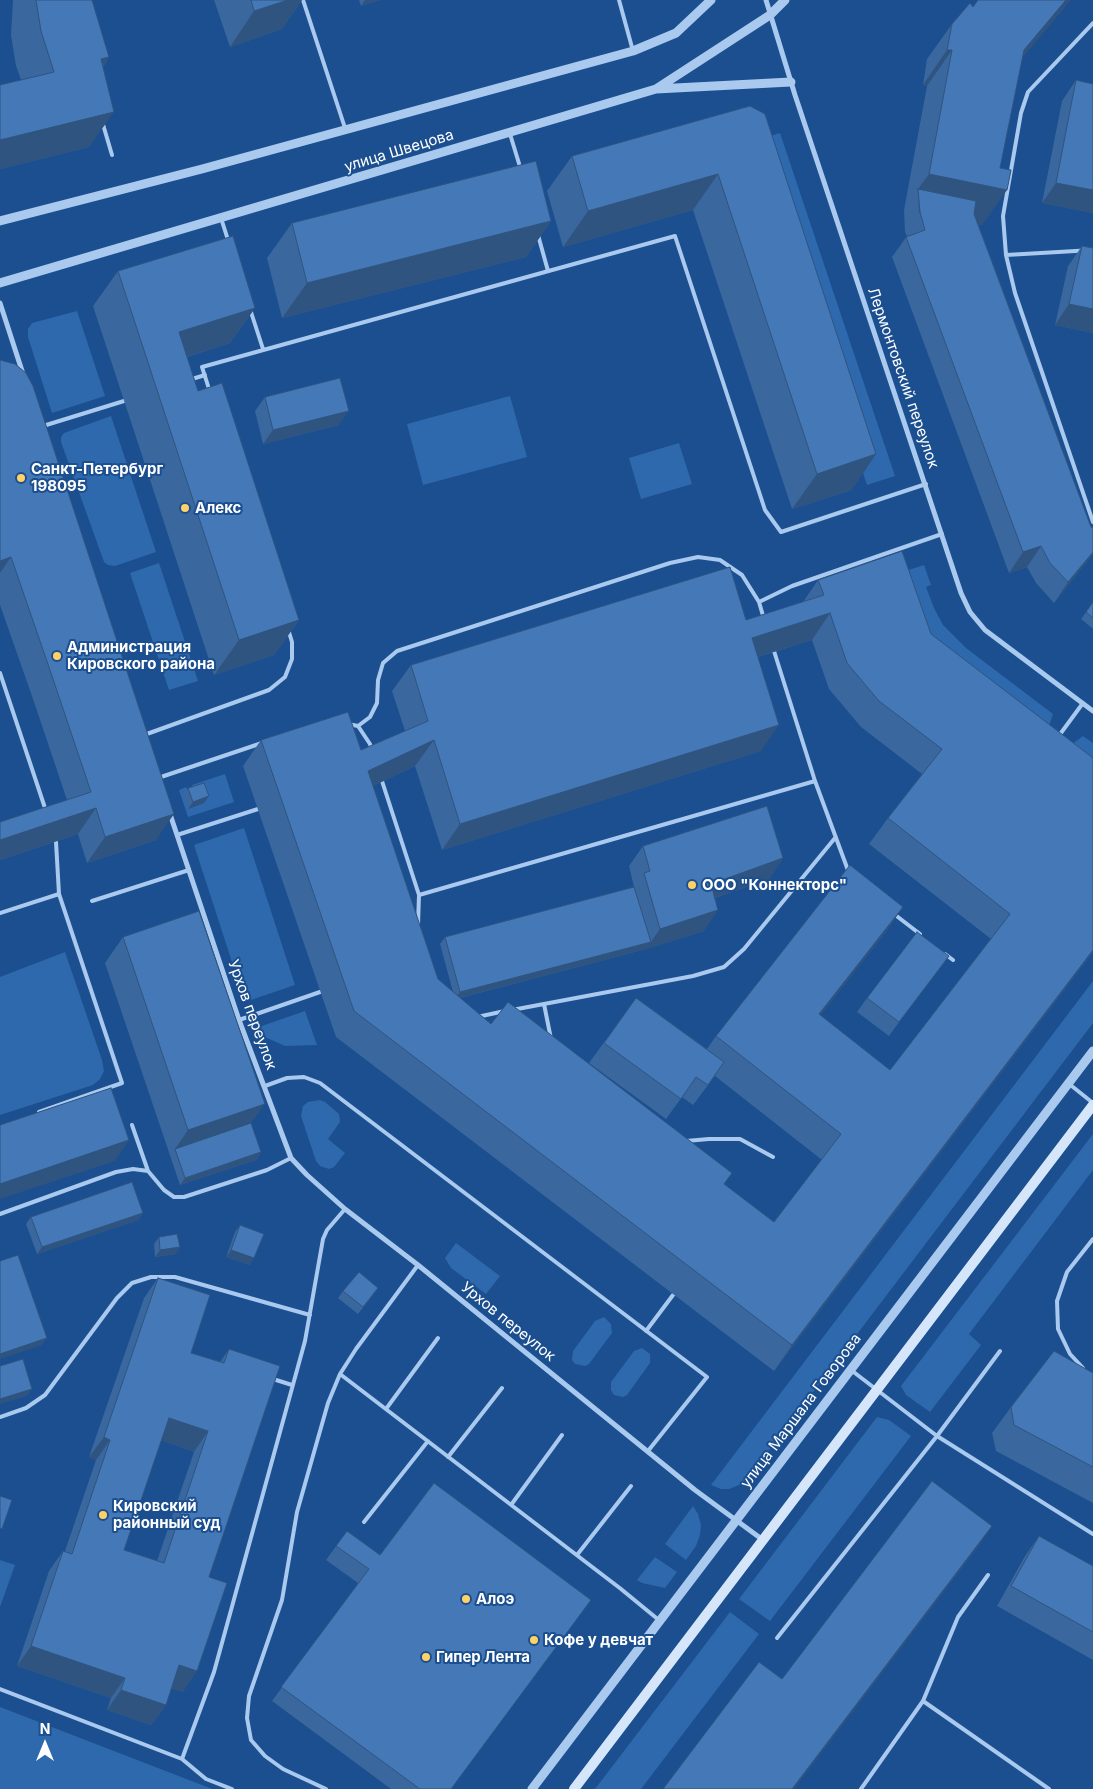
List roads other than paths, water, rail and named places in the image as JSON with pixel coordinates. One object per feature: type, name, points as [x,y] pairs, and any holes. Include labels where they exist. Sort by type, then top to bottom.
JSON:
[{"type":"main road","points":[[574,1789],[1093,1104]]},
{"type":"street","points":[[0,221],[202,170],[633,51],[676,33],[711,0]]},
{"type":"street","name":"Лермонтовский переулок","points":[[766,0],[791,82],[943,534],[961,593],[970,612],[986,630],[1093,711]]},
{"type":"street","name":"улица Швецова","points":[[0,283],[656,89],[770,15],[785,0]]},
{"type":"street","points":[[656,89],[791,82]]},
{"type":"street","points":[[0,303],[27,383]]},
{"type":"street","points":[[38,418],[44,436]]},
{"type":"street","points":[[140,726],[146,744]]},
{"type":"street","points":[[155,770],[160,787]]},
{"type":"street","name":"Урхов переулок","points":[[169,811],[239,1020],[291,1158],[307,1176],[345,1209],[695,1490],[763,1540]]},
{"type":"street","name":"улица Маршала Говорова","points":[[532,1789],[1093,1051]]},
{"type":"lane","points":[[303,0],[346,130]]},
{"type":"lane","points":[[619,0],[633,51]]},
{"type":"lane","points":[[1093,23],[1028,92],[1021,113],[1003,216],[1006,255],[1015,293],[1093,522]]},
{"type":"lane","points":[[101,118],[112,155]]},
{"type":"lane","points":[[510,132],[523,178]]},
{"type":"lane","points":[[221,218],[230,246]]},
{"type":"lane","points":[[538,234],[548,271]]},
{"type":"lane","points":[[211,393],[202,367],[675,236],[764,510],[781,532],[926,484]]},
{"type":"lane","points":[[1006,255],[1093,250]]},
{"type":"lane","points":[[248,303],[264,350]]},
{"type":"lane","points":[[187,381],[205,375]]},
{"type":"lane","points":[[41,427],[124,401]]},
{"type":"lane","points":[[759,602],[792,586],[943,534]]},
{"type":"lane","points":[[358,726],[370,717],[377,703],[378,680],[383,663],[396,651],[670,563],[698,557],[720,560],[742,575],[759,602],[766,626]]},
{"type":"lane","points":[[143,735],[269,690],[285,677],[292,659],[292,642],[286,623]]},
{"type":"lane","points":[[774,651],[815,781],[852,880]]},
{"type":"lane","points":[[0,673],[48,817]]},
{"type":"lane","points":[[1057,739],[1083,703]]},
{"type":"lane","points":[[339,721],[358,726],[370,744],[373,753]]},
{"type":"lane","points":[[158,778],[265,742]]},
{"type":"lane","points":[[418,895],[815,781]]},
{"type":"lane","points":[[382,782],[418,895],[419,932]]},
{"type":"lane","points":[[177,836],[258,809]]},
{"type":"lane","points":[[472,1018],[693,976],[724,967],[744,949],[835,838]]},
{"type":"lane","points":[[38,1113],[122,1083],[58,894],[56,842]]},
{"type":"lane","points":[[92,901],[188,870]]},
{"type":"lane","points":[[0,913],[58,894]]},
{"type":"lane","points":[[891,911],[922,936]]},
{"type":"lane","points":[[938,948],[953,960]]},
{"type":"lane","points":[[239,1020],[320,992]]},
{"type":"lane","points":[[544,1004],[550,1036],[554,1044]]},
{"type":"lane","points":[[265,1086],[288,1078],[304,1077],[320,1083],[707,1376],[648,1451]]},
{"type":"lane","points":[[1068,1083],[1093,1104]]},
{"type":"lane","points":[[132,1125],[148,1171],[174,1196],[184,1196],[267,1170],[291,1158]]},
{"type":"lane","points":[[678,1140],[740,1140],[773,1158]]},
{"type":"lane","points":[[0,1214],[116,1172],[134,1169],[148,1171]]},
{"type":"lane","points":[[182,1759],[214,1672],[292,1385],[310,1315],[323,1239],[327,1230],[345,1209]]},
{"type":"lane","points":[[1087,1372],[1070,1354],[1058,1329],[1056,1302],[1067,1272],[1093,1239]]},
{"type":"lane","points":[[326,1789],[283,1769],[265,1756],[251,1740],[247,1718],[249,1696],[282,1600],[296,1512],[328,1403],[340,1374],[356,1349],[418,1266]]},
{"type":"lane","points":[[0,1417],[26,1408],[45,1395],[117,1298],[132,1284],[150,1277],[175,1277],[310,1315]]},
{"type":"lane","points":[[646,1331],[673,1295]]},
{"type":"lane","points":[[386,1409],[438,1338]]},
{"type":"lane","points":[[777,1638],[937,1436],[1000,1351]]},
{"type":"lane","points":[[851,1370],[937,1436],[1093,1534]]},
{"type":"lane","points":[[340,1374],[577,1555],[660,1621]]},
{"type":"lane","points":[[266,1376],[292,1385]]},
{"type":"lane","points":[[448,1457],[502,1388]]},
{"type":"lane","points":[[511,1505],[562,1435]]},
{"type":"lane","points":[[364,1522],[428,1441]]},
{"type":"lane","points":[[577,1555],[631,1486]]},
{"type":"lane","points":[[861,1789],[923,1700],[958,1617],[988,1574]]},
{"type":"lane","points":[[0,1689],[182,1759],[206,1779],[232,1789]]},
{"type":"lane","points":[[923,1700],[1049,1789]]},
{"type":"place","name":"Санкт-Петербург 198095","points":[[21,478]]},
{"type":"place","name":"Алекс","points":[[185,508]]},
{"type":"place","name":"Администрация Кировского района","points":[[57,656]]},
{"type":"place","name":"ООО \"Коннекторс\"","points":[[692,885]]},
{"type":"place","name":"Кировский районный суд","points":[[103,1515]]},
{"type":"place","name":"Алоэ","points":[[466,1599]]},
{"type":"place","name":"Кофе у девчат","points":[[534,1640]]},
{"type":"place","name":"Гипер Лента","points":[[426,1657]]}]
